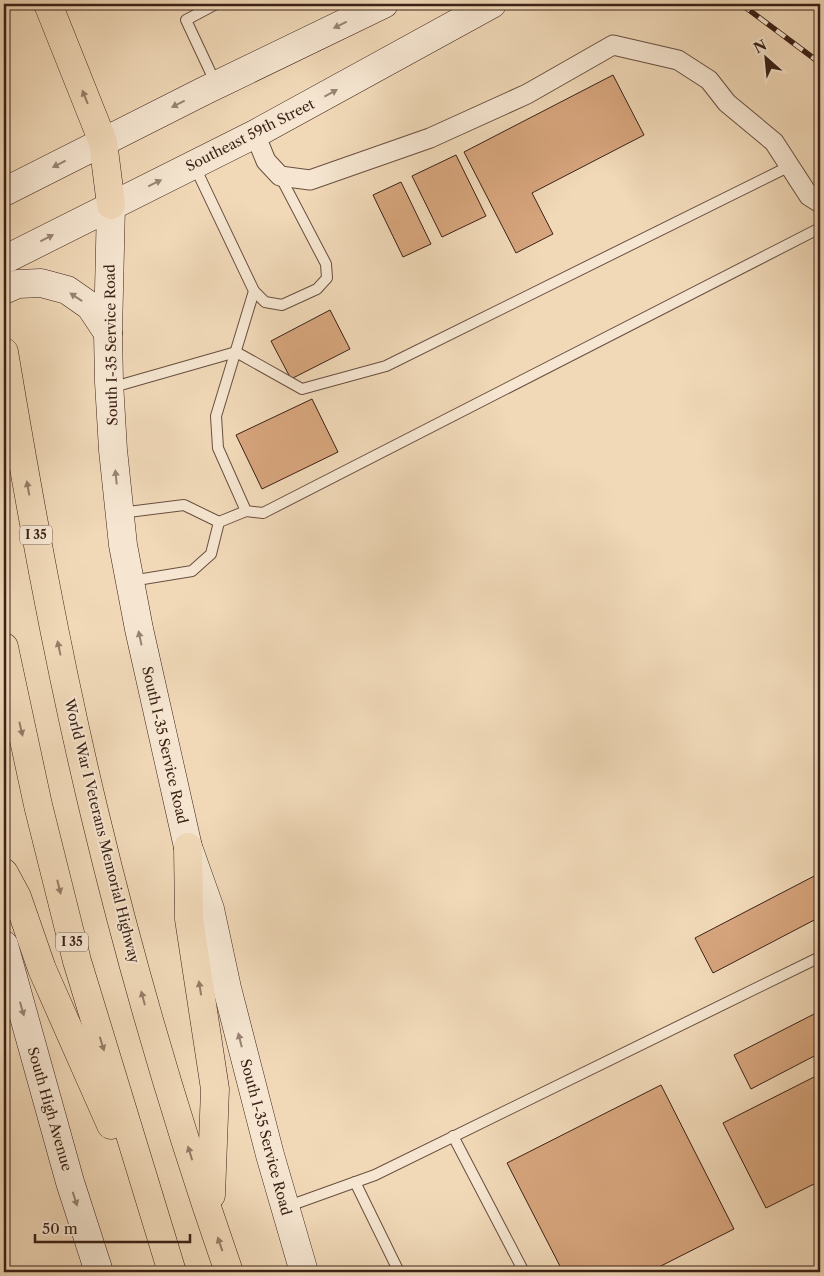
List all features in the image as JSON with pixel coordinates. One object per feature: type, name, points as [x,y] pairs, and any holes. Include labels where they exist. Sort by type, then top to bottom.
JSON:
[{"type":"highway","points":[[48,4],[103,142],[112,205]]},
{"type":"highway","name":"World War I Veterans Memorial Highway","points":[[6,363],[43,572],[95,815],[150,1022],[210,1217],[229,1272]]},
{"type":"highway","name":"I 35","points":[[4,648],[38,805],[77,961],[158,1232],[172,1272]]},
{"type":"highway","points":[[188,846],[189,919],[215,1088],[210,1217]]},
{"type":"highway","points":[[4,873],[17,897],[42,969],[158,1232]]},
{"type":"main road","points":[[4,192],[217,84],[384,4]]},
{"type":"main road","name":"Southeast 59th Street","points":[[4,260],[255,134],[492,4]]},
{"type":"main road","name":"South I-35 Service Road","points":[[112,205],[108,333],[109,388],[119,514],[130,582],[162,736],[188,846],[210,909],[236,1025],[270,1155],[304,1272]]},
{"type":"main road","points":[[4,290],[18,284],[42,283],[67,290],[90,306],[108,333]]},
{"type":"main road","name":"South High Avenue","points":[[4,945],[9,984],[99,1272]]},
{"type":"street","points":[[255,134],[266,161],[280,176],[310,180],[430,138],[527,94],[613,45],[678,60],[710,80],[727,103],[774,142],[809,196],[820,203]]},
{"type":"lane","points":[[216,4],[186,20],[217,84]]},
{"type":"lane","points":[[194,164],[254,291],[265,302],[282,305],[317,290],[327,278],[326,264],[280,176]]},
{"type":"lane","points":[[109,388],[236,352],[302,389],[386,366],[790,166]]},
{"type":"lane","points":[[119,514],[184,505],[219,522],[246,511],[262,513],[820,228]]},
{"type":"lane","points":[[246,511],[218,448],[216,416],[254,291]]},
{"type":"lane","points":[[130,582],[192,570],[211,554],[219,522]]},
{"type":"lane","points":[[285,1207],[375,1175],[820,957]]},
{"type":"lane","points":[[453,1136],[524,1272]]},
{"type":"lane","points":[[355,1182],[400,1272]]},
{"type":"building","points":[[613,75],[644,135],[532,193],[553,234],[516,253],[464,152]]},
{"type":"building","points":[[456,155],[486,216],[442,237],[412,176]]},
{"type":"building","points":[[401,182],[431,244],[403,257],[373,195]]},
{"type":"building","points":[[330,310],[350,349],[291,379],[271,341]]},
{"type":"building","points":[[312,399],[338,452],[262,489],[236,435]]},
{"type":"building","points":[[820,873],[820,917],[713,973],[695,938]]},
{"type":"building","points":[[820,1011],[820,1053],[751,1089],[734,1055]]},
{"type":"building","points":[[820,1074],[820,1181],[766,1208],[723,1123]]},
{"type":"building","points":[[661,1085],[734,1229],[649,1272],[563,1272],[507,1163]]},
{"type":"railway","points":[[741,4],[820,63]]}]
